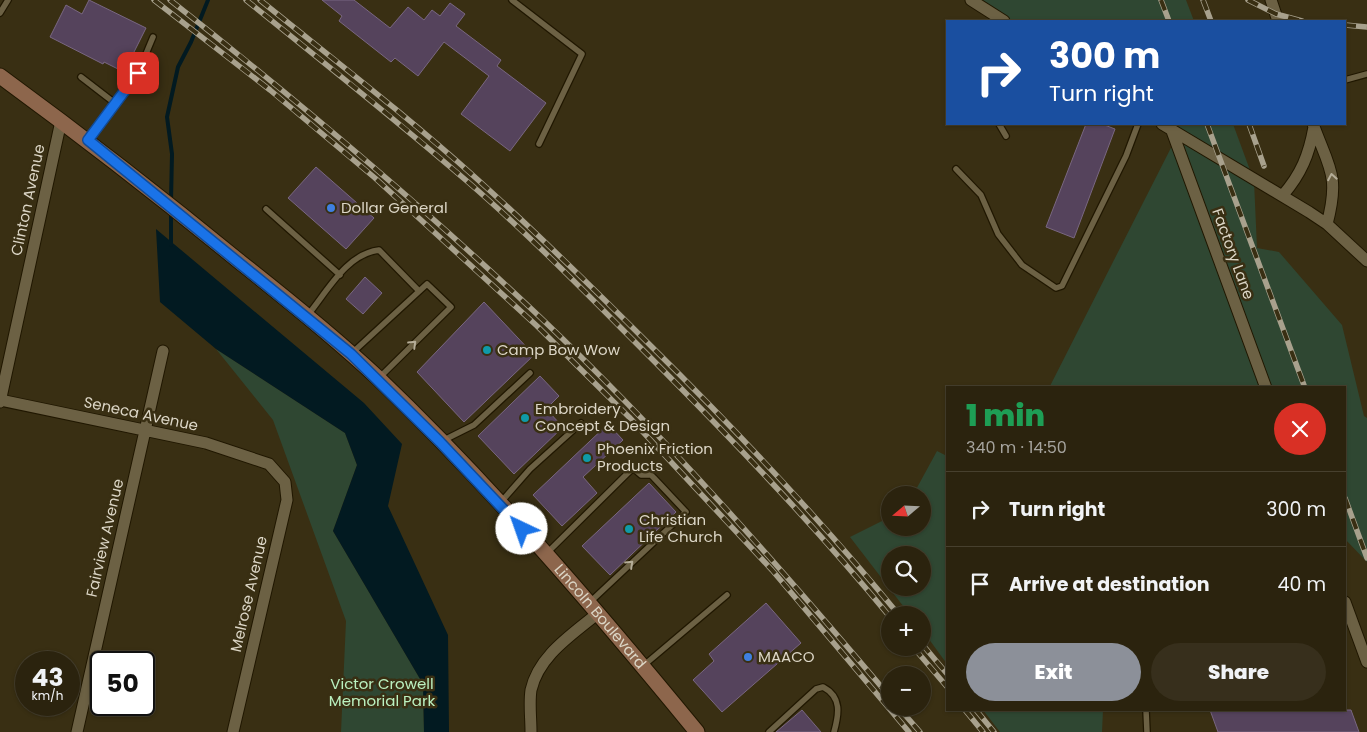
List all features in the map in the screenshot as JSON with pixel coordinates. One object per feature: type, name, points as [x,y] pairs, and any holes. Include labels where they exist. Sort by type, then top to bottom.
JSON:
[{"type":"main road","name":"Lincoln Boulevard","points":[[0,76],[88,140],[154,192],[307,316],[378,379],[546,555],[643,666],[697,732]]},
{"type":"street","points":[[971,0],[988,4],[1003,20]]},
{"type":"street","points":[[1271,0],[1278,20]]},
{"type":"street","name":"Clinton Avenue","points":[[0,400],[61,120]]},
{"type":"street","points":[[1164,125],[1283,195],[1327,224],[1367,261]]},
{"type":"street","points":[[1283,195],[1298,178],[1310,152],[1314,125]]},
{"type":"street","points":[[1314,125],[1334,176],[1334,201],[1327,224]]},
{"type":"street","name":"Factory Lane","points":[[1172,130],[1265,386]]},
{"type":"street","name":"Fairview Avenue","points":[[77,732],[163,351]]},
{"type":"street","name":"Seneca Avenue","points":[[0,400],[206,443],[273,467]]},
{"type":"street","name":"Melrose Avenue","points":[[233,732],[287,500],[285,482],[273,467]]},
{"type":"street","points":[[1346,607],[1367,662]]},
{"type":"street","points":[[531,732],[531,691],[541,664],[593,608]]},
{"type":"lane","points":[[0,13],[8,0]]},
{"type":"lane","points":[[512,0],[582,54],[539,144]]},
{"type":"lane","points":[[88,140],[138,73],[153,37]]},
{"type":"lane","points":[[1346,80],[1367,74]]},
{"type":"lane","points":[[81,77],[116,104]]},
{"type":"lane","points":[[1000,125],[1006,136]]},
{"type":"lane","points":[[956,169],[981,195],[998,234],[1022,265],[1056,288],[1062,286],[1126,156],[1138,125]]},
{"type":"lane","points":[[266,208],[340,276]]},
{"type":"lane","points":[[307,316],[352,260],[366,252],[379,250],[419,290]]},
{"type":"lane","points":[[351,354],[427,284],[451,307],[378,379]]},
{"type":"lane","points":[[440,442],[474,425],[530,373]]},
{"type":"lane","points":[[499,504],[530,469],[581,423]]},
{"type":"lane","points":[[546,555],[633,468],[641,475],[651,475],[686,512],[617,576],[593,608]]},
{"type":"lane","points":[[643,666],[727,596]]},
{"type":"lane","points":[[769,732],[816,689],[823,687],[828,690],[838,705],[839,712],[834,732]]},
{"type":"lane","points":[[1146,711],[1146,732]]},
{"type":"green space","points":[[975,0],[1186,0],[1194,20],[1008,20]]},
{"type":"green space","points":[[1168,125],[1233,125],[1254,181],[1257,248],[1279,252],[1342,325],[1364,416],[1367,418],[1367,562],[1346,540],[1346,386],[1050,386],[1179,132]]},
{"type":"green space","name":"Victor Crowell Memorial Park","points":[[216,349],[345,433],[357,465],[333,531],[423,684],[424,732],[341,732],[346,621],[273,420]]},
{"type":"green space","points":[[937,451],[946,456],[946,663],[931,642],[931,606],[903,606],[895,596],[931,596],[931,546],[881,546],[881,577],[850,537],[881,522],[881,536],[931,536],[931,486],[918,486]]},
{"type":"green space","points":[[984,711],[1103,711],[1102,732],[1000,732]]},
{"type":"water","points":[[156,229],[364,403],[402,444],[388,506],[448,635],[449,732],[424,732],[423,684],[333,531],[357,465],[345,433],[216,349],[160,302]]},
{"type":"building","points":[[89,0],[146,28],[124,72],[104,62],[103,64],[50,37],[66,5],[82,14]]},
{"type":"building","points":[[322,0],[354,0],[390,28],[408,7],[424,20],[432,10],[440,16],[450,3],[465,14],[456,26],[501,60],[497,66],[546,103],[510,151],[461,114],[489,76],[444,42],[418,76],[395,58],[391,62],[339,21],[342,16]]},
{"type":"building","points":[[1086,125],[1105,125],[1115,129],[1074,238],[1046,227]]},
{"type":"building","name":"Dollar General","points":[[316,167],[374,218],[346,249],[288,198]]},
{"type":"building","points":[[365,277],[382,293],[363,314],[346,299]]},
{"type":"building","name":"Camp Bow Wow","points":[[484,302],[534,355],[464,422],[417,372]]},
{"type":"building","name":"Embroidery Concept & Design","points":[[540,376],[559,396],[546,409],[563,427],[514,474],[478,436]]},
{"type":"building","name":"Phoenix Friction Products","points":[[608,424],[623,440],[583,477],[597,493],[562,526],[533,495]]},
{"type":"building","name":"Christian Life Church","points":[[649,483],[676,512],[610,575],[582,546]]},
{"type":"building","name":"MAACO","points":[[766,603],[801,643],[722,712],[693,680],[714,661],[709,654]]},
{"type":"building","points":[[802,710],[821,732],[776,732]]},
{"type":"building","points":[[1351,710],[1359,732],[1218,732],[1210,711]]},
{"type":"waterway","points":[[171,200],[172,154],[167,117],[178,67],[191,42],[208,0]]},
{"type":"waterway","points":[[171,212],[171,245]]},
{"type":"railway","points":[[154,0],[270,90],[375,178],[537,326],[629,417],[772,570],[909,732]]},
{"type":"railway","points":[[170,0],[406,195],[541,318],[633,409],[721,503],[881,686]]},
{"type":"railway","points":[[246,0],[441,159],[533,241],[735,444],[830,546],[881,606]]},
{"type":"railway","points":[[260,0],[451,156],[565,261],[747,444],[840,545],[891,606]]},
{"type":"railway","points":[[1161,0],[1169,20]]},
{"type":"railway","points":[[1203,0],[1211,20]]},
{"type":"railway","points":[[1248,0],[1276,14],[1298,20]]},
{"type":"railway","points":[[1346,25],[1367,27]]},
{"type":"railway","points":[[1207,125],[1304,386]]},
{"type":"railway","points":[[1249,125],[1264,166]]},
{"type":"railway","points":[[1346,501],[1367,558]]},
{"type":"railway","points":[[931,655],[946,673]]},
{"type":"railway","points":[[921,656],[946,686]]},
{"type":"railway","points":[[966,711],[983,732]]},
{"type":"railway","points":[[977,711],[994,732]]},
{"type":"railway","points":[[906,716],[920,732]]},
{"type":"place","name":"Dollar General","points":[[331,208]]},
{"type":"place","name":"Camp Bow Wow","points":[[487,350]]},
{"type":"place","name":"Embroidery Concept & Design","points":[[525,418]]},
{"type":"place","name":"Phoenix Friction Products","points":[[587,458]]},
{"type":"place","name":"Christian Life Church","points":[[629,529]]},
{"type":"place","name":"MAACO","points":[[748,657]]},
{"type":"route","points":[[138,73],[111,112],[88,140],[307,316],[351,354],[440,442],[522,529]]}]
